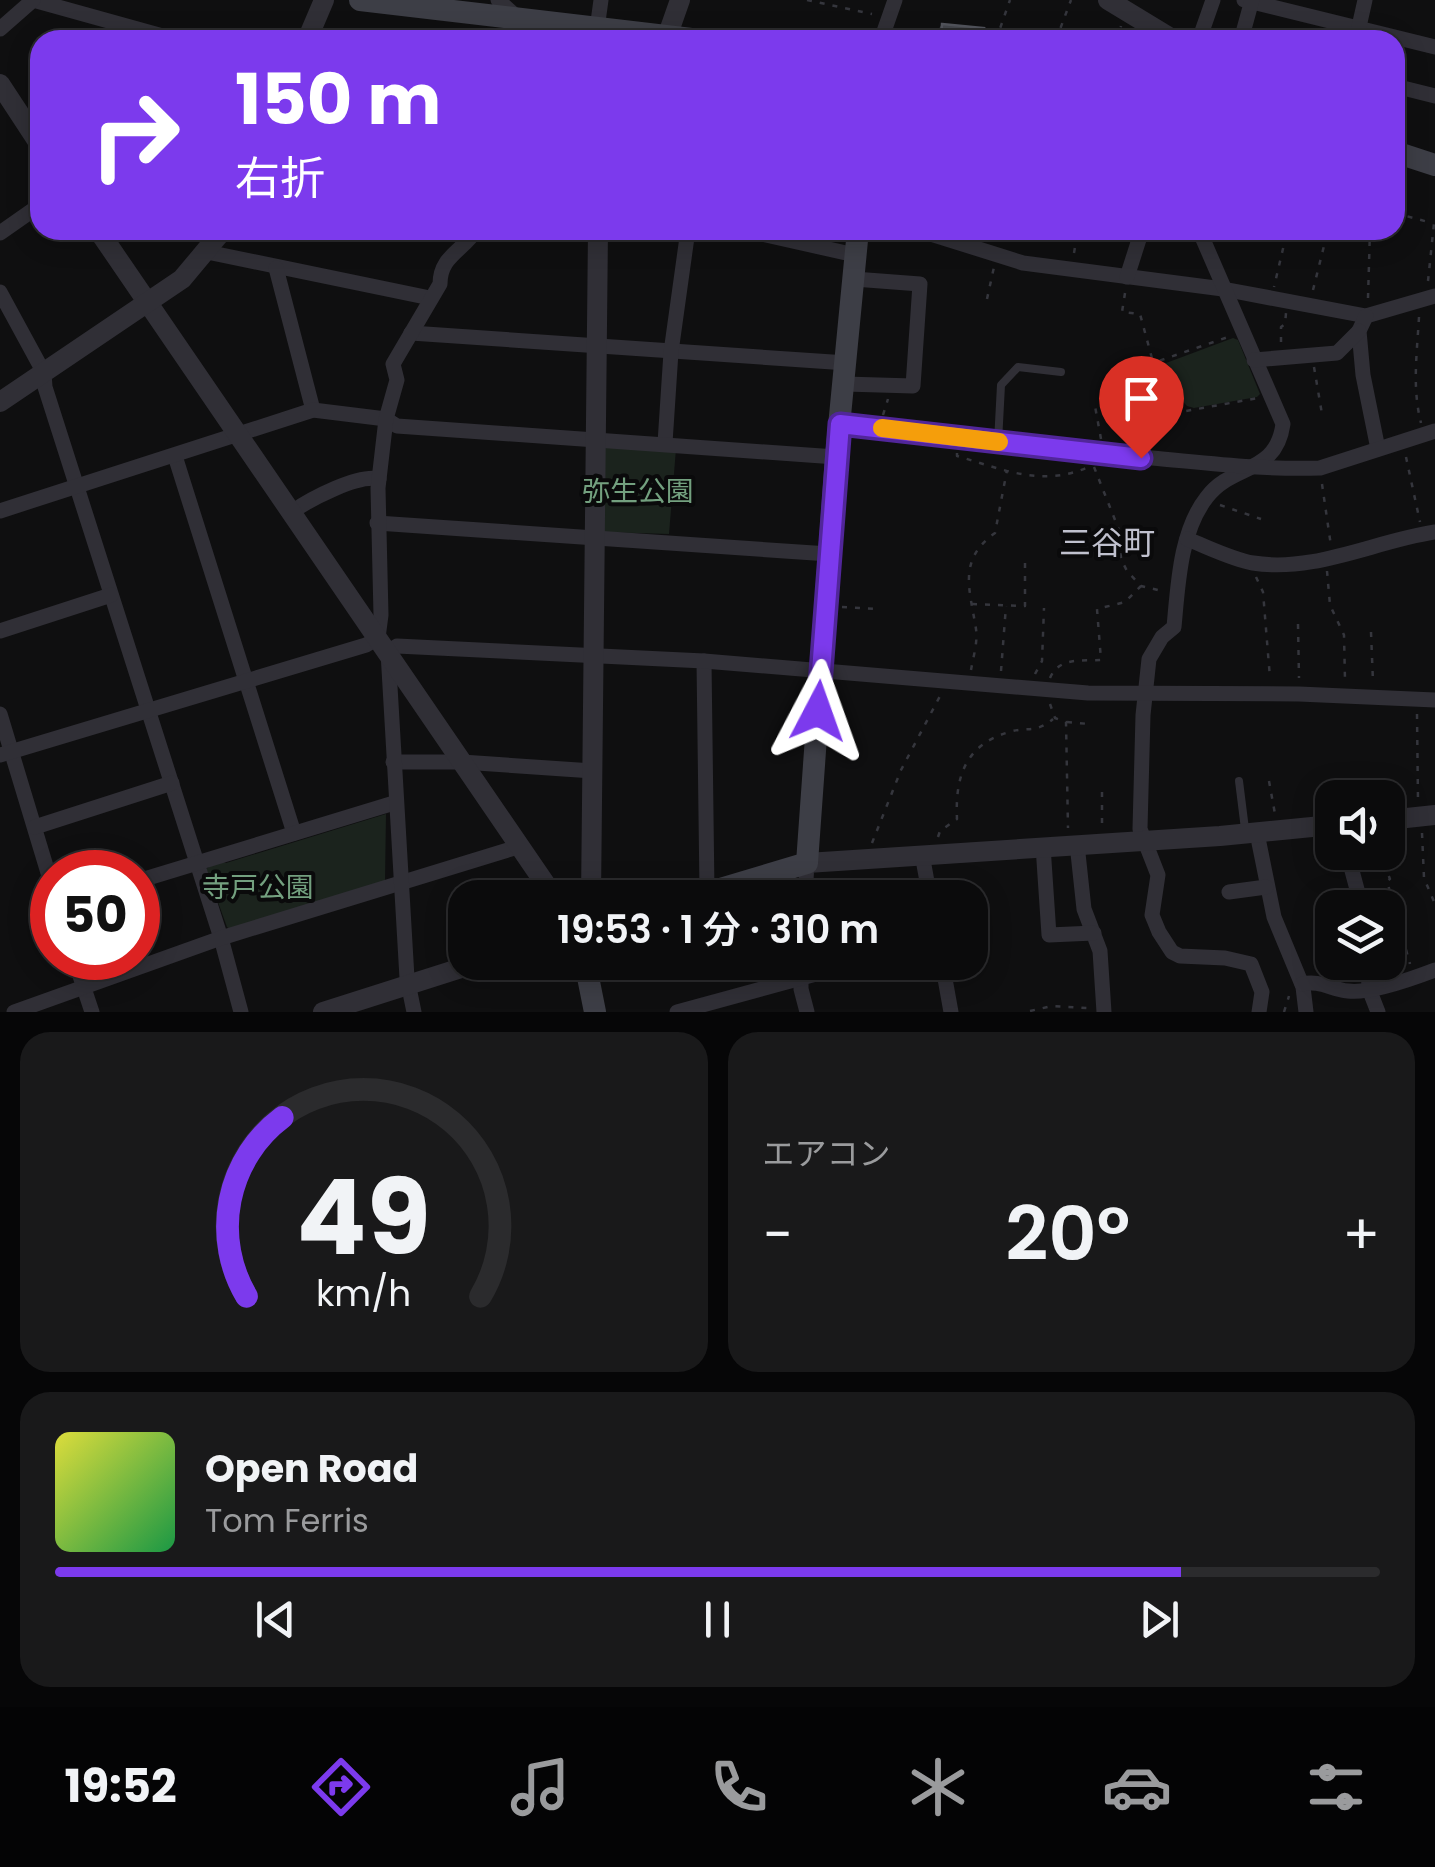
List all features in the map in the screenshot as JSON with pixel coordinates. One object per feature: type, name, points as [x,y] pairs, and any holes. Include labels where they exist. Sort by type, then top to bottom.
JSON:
[{"type":"main road","points":[[360,0],[519,18],[578,30]]},
{"type":"main road","points":[[1405,155],[1435,165]]},
{"type":"main road","points":[[750,880],[808,863],[836,457],[857,240]]},
{"type":"main road","points":[[589,980],[595,1012]]},
{"type":"street","points":[[0,29],[33,0],[118,30]]},
{"type":"street","points":[[311,30],[324,0]]},
{"type":"street","points":[[498,0],[519,18]]},
{"type":"street","points":[[598,30],[602,0]]},
{"type":"street","points":[[884,30],[894,0]]},
{"type":"street","points":[[1108,0],[1158,30]]},
{"type":"street","points":[[1202,30],[1213,0]]},
{"type":"street","points":[[1244,30],[1248,0],[1344,30]]},
{"type":"street","points":[[1358,30],[1366,0]]},
{"type":"street","points":[[669,30],[676,4]]},
{"type":"street","points":[[1405,43],[1435,48]]},
{"type":"street","points":[[0,84],[30,130]]},
{"type":"street","points":[[1405,88],[1435,96]]},
{"type":"street","points":[[0,233],[30,212]]},
{"type":"street","points":[[105,240],[544,880]]},
{"type":"street","points":[[0,402],[182,279],[216,240]]},
{"type":"street","points":[[414,1012],[408,986],[383,645],[377,523],[380,479],[386,419],[397,380],[393,364],[440,284],[440,270],[453,252],[470,240]]},
{"type":"street","points":[[591,880],[598,240]]},
{"type":"street","points":[[665,442],[671,352],[687,240]]},
{"type":"street","points":[[787,240],[855,256]]},
{"type":"street","points":[[948,240],[1023,263],[1223,289],[1365,321]]},
{"type":"street","points":[[1128,277],[1139,240]]},
{"type":"street","points":[[1203,240],[1281,418],[1282,435],[1270,458],[1217,486],[1205,499],[1187,539],[1174,626],[1149,659],[1141,762],[1142,842],[1158,874],[1152,915],[1172,952],[1251,964],[1262,992],[1259,1012]]},
{"type":"street","points":[[208,252],[430,298]]},
{"type":"street","points":[[276,268],[313,410]]},
{"type":"street","points":[[411,333],[671,352],[913,386],[920,284],[854,280]]},
{"type":"street","points":[[0,292],[44,373],[45,387],[221,938],[241,1012]]},
{"type":"street","points":[[1254,360],[1337,352],[1365,321],[1428,298]]},
{"type":"street","points":[[1365,321],[1362,375],[1378,449]]},
{"type":"street","points":[[0,510],[313,410],[386,419],[397,426],[836,457]]},
{"type":"street","points":[[840,424],[1104,454],[1250,467],[1320,468],[1430,432]]},
{"type":"street","points":[[175,456],[294,833]]},
{"type":"street","points":[[292,512],[368,476],[380,479]]},
{"type":"street","points":[[377,523],[829,554]]},
{"type":"street","points":[[1187,539],[1250,562],[1276,565],[1329,558],[1428,534]]},
{"type":"street","points":[[0,631],[111,595]]},
{"type":"street","points":[[6,754],[247,680],[366,646],[383,645],[704,661],[1000,688],[1435,700]]},
{"type":"street","points":[[698,880],[704,661]]},
{"type":"street","points":[[0,714],[6,754],[42,850]]},
{"type":"street","points":[[392,762],[462,762],[593,771]]},
{"type":"street","points":[[35,827],[172,784]]},
{"type":"street","points":[[160,874],[394,803]]},
{"type":"street","points":[[807,880],[808,863],[1315,827]]},
{"type":"street","points":[[1260,832],[1266,886],[1284,945],[1302,984],[1306,1012]]},
{"type":"street","points":[[1077,844],[1079,884],[1100,951],[1104,1010]]},
{"type":"street","points":[[14,1012],[221,938],[521,846]]},
{"type":"street","points":[[1043,846],[1049,935],[1094,933]]},
{"type":"street","points":[[930,880],[931,854]]},
{"type":"street","points":[[1230,892],[1266,886]]},
{"type":"street","points":[[1302,984],[1316,981],[1349,992],[1435,970]]},
{"type":"street","points":[[324,1012],[448,973]]},
{"type":"street","points":[[81,980],[92,1012]]},
{"type":"street","points":[[677,1012],[733,1005],[781,980]]},
{"type":"street","points":[[802,980],[808,1012]]},
{"type":"street","points":[[945,980],[951,1012]]},
{"type":"street","points":[[1368,980],[1378,1012]]},
{"type":"lane","points":[[998,442],[1001,385],[1018,367],[1061,372]]},
{"type":"lane","points":[[1239,781],[1260,832]]},
{"type":"path","points":[[807,0],[888,18]]},
{"type":"path","points":[[1000,30],[1010,0]]},
{"type":"path","points":[[1060,30],[1071,0]]},
{"type":"path","points":[[1405,216],[1434,223],[1416,402],[1430,432]]},
{"type":"path","points":[[1071,270],[1076,240]]},
{"type":"path","points":[[1281,358],[1281,326],[1285,324],[1280,300],[1286,240]]},
{"type":"path","points":[[1309,306],[1326,240]]},
{"type":"path","points":[[1365,321],[1369,240]]},
{"type":"path","points":[[987,299],[997,256]]},
{"type":"path","points":[[1104,454],[1095,406],[1134,389],[1152,372],[1140,314],[1122,312],[1128,277]]},
{"type":"path","points":[[1153,363],[1242,332]]},
{"type":"path","points":[[1312,356],[1322,414]]},
{"type":"path","points":[[1152,372],[1186,411],[1270,396]]},
{"type":"path","points":[[879,428],[890,398],[885,385]]},
{"type":"path","points":[[958,437],[957,456],[1007,470],[1046,478],[1071,475],[1093,465],[1119,530],[1121,560],[1126,571],[1141,586],[1178,596]]},
{"type":"path","points":[[1401,441],[1428,534]]},
{"type":"path","points":[[1320,468],[1330,605],[1344,635],[1346,696]]},
{"type":"path","points":[[969,685],[977,632],[971,604],[971,561],[976,549],[996,533],[1007,470]]},
{"type":"path","points":[[1205,499],[1261,519]]},
{"type":"path","points":[[971,604],[1025,606],[1026,560]]},
{"type":"path","points":[[1250,562],[1263,592],[1272,694]]},
{"type":"path","points":[[826,606],[877,609]]},
{"type":"path","points":[[1000,688],[1006,606]]},
{"type":"path","points":[[1028,689],[1042,661],[1044,608]]},
{"type":"path","points":[[1298,624],[1298,694]]},
{"type":"path","points":[[1371,632],[1374,698]]},
{"type":"path","points":[[867,858],[894,784],[947,683]]},
{"type":"path","points":[[1412,700],[1419,729],[1416,778],[1427,816],[1424,878],[1435,904]]},
{"type":"path","points":[[931,854],[940,831],[956,819],[958,778],[972,755],[986,742],[1013,730],[1041,730],[1055,718]]},
{"type":"path","points":[[1066,722],[1089,724]]},
{"type":"path","points":[[1260,832],[1269,781]]},
{"type":"path","points":[[1102,792],[1102,843]]},
{"type":"path","points":[[1386,870],[1414,977]]},
{"type":"path","points":[[1030,1011],[1052,1006],[1104,1010]]},
{"type":"green space","points":[[1233,338],[1238,340],[1260,394],[1257,397],[1194,408],[1187,406],[1158,374],[1158,366]]},
{"type":"green space","name":"弥生公園","points":[[605,444],[676,449],[669,534],[603,532]]},
{"type":"green space","name":"寺戸公園","points":[[386,814],[385,881],[231,930],[227,927],[206,869],[219,860],[226,863]]},
{"type":"building","points":[[942,24],[984,28],[984,30],[942,30]]},
{"type":"slow traffic","points":[[882,428],[999,442]]},
{"type":"district","name":"三谷町","points":[[1107,542]]},
{"type":"route","points":[[818,711],[840,424],[1141,458]]}]
